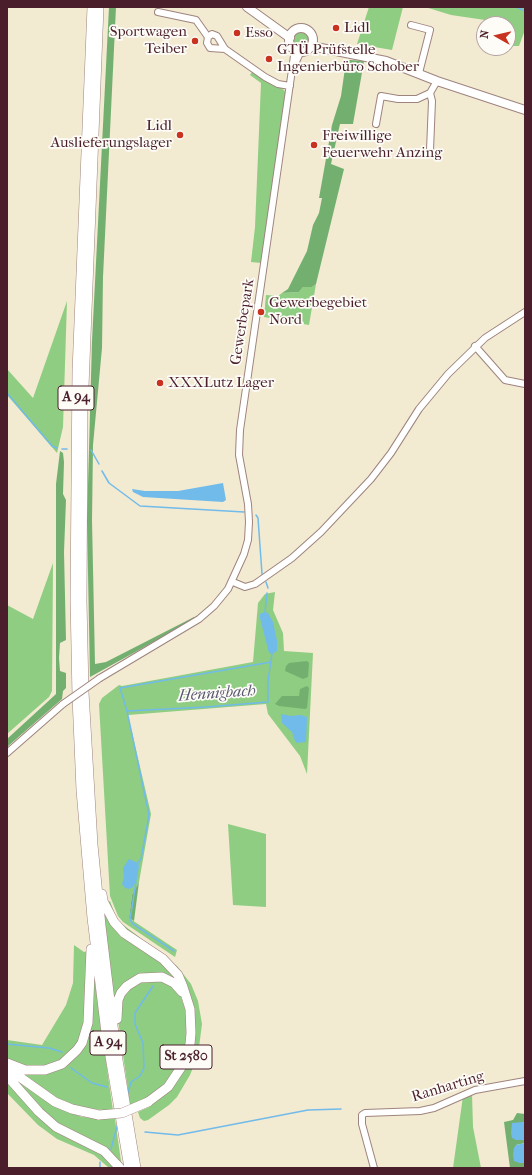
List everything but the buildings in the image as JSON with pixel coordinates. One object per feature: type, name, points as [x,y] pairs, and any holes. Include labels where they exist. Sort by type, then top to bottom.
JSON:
[{"type":"highway","name":"A 94","points":[[92,7],[80,280],[75,559],[79,743],[92,918],[106,1033],[129,1168]]},
{"type":"highway","name":"A 94","points":[[99,7],[86,318],[82,508],[84,692],[95,874],[115,1042],[136,1168]]},
{"type":"highway","points":[[95,874],[101,885],[103,901],[114,922],[124,933],[163,959],[178,975],[187,998]]},
{"type":"highway","points":[[7,1063],[25,1070],[45,1070],[66,1061],[82,1043],[88,1023],[91,952],[90,927],[92,918]]},
{"type":"highway","points":[[115,1042],[118,1031],[116,1014],[118,1000],[121,993],[133,981],[147,976],[162,977],[174,983],[187,998]]},
{"type":"highway","name":"St 2580","points":[[7,1068],[55,1102],[72,1109],[99,1115],[122,1113],[148,1102],[168,1087],[176,1077],[187,1056],[191,1033],[190,1010],[187,998]]},
{"type":"highway","points":[[7,1076],[39,1112],[56,1127],[104,1151],[120,1168]]},
{"type":"main road","points":[[247,7],[274,26],[291,35]]},
{"type":"main road","points":[[298,28],[305,28],[310,32],[312,43],[306,50],[298,50],[291,44],[291,35],[298,28]]},
{"type":"main road","points":[[312,43],[386,61],[437,81],[525,110]]},
{"type":"street","points":[[158,12],[196,20],[208,37],[207,43],[210,48],[226,49]]},
{"type":"street","points":[[411,25],[430,30],[419,73]]},
{"type":"street","points":[[208,37],[212,34],[217,36],[222,41],[226,49],[265,77],[278,84],[290,86]]},
{"type":"street","name":"Gewerbepark","points":[[7,753],[63,704],[100,678],[199,619],[219,600],[233,582],[244,554],[249,532],[248,504],[239,455],[240,430],[290,86],[298,50]]},
{"type":"street","points":[[430,150],[432,101],[430,94],[437,81]]},
{"type":"street","points":[[376,124],[381,96],[409,100],[430,94]]},
{"type":"street","points":[[233,582],[245,587],[255,584],[292,558],[321,532],[371,479],[391,453],[419,409],[448,374],[475,346],[498,328],[525,312]]},
{"type":"street","points":[[475,346],[505,380],[525,384]]},
{"type":"street","name":"Ranharting","points":[[374,1168],[362,1124],[362,1115],[366,1113],[420,1111],[434,1108],[475,1090],[525,1081]]},
{"type":"green space","points":[[109,7],[116,7],[103,277],[102,348],[93,445],[92,520],[95,664],[106,662],[194,617],[195,619],[90,677],[87,521],[92,341]]},
{"type":"green space","points":[[369,7],[403,7],[392,50],[357,44]]},
{"type":"green space","points":[[425,7],[525,7],[525,30],[519,46],[516,46],[516,16],[476,16],[476,19],[451,15]]},
{"type":"green space","points":[[298,31],[304,31],[309,36],[307,45],[304,47],[298,47],[293,42],[293,36]]},
{"type":"green space","points":[[346,61],[364,61],[353,124],[340,124],[331,164],[344,169],[316,284],[312,287],[303,287],[299,292],[282,293],[288,289],[307,251],[313,225],[319,213],[322,198],[319,198],[332,125],[341,96]]},
{"type":"green space","points":[[252,72],[255,72],[284,90],[286,94],[263,261],[261,263],[251,262],[255,227],[261,83],[250,75]]},
{"type":"green space","points":[[316,284],[309,325],[264,317],[266,295],[278,296],[282,293],[299,292],[303,287],[312,287]]},
{"type":"green space","points":[[67,301],[63,427],[57,453],[7,395],[7,369],[33,398]]},
{"type":"green space","points":[[60,451],[63,453],[63,494],[66,500],[64,552],[66,640],[60,643],[59,658],[60,671],[66,673],[66,688],[63,691],[62,699],[7,747],[7,739],[56,694],[56,484]]},
{"type":"green space","points":[[53,563],[52,691],[49,697],[7,734],[7,605],[33,619]]},
{"type":"green space","points":[[275,592],[273,610],[283,633],[284,651],[313,653],[307,774],[300,756],[268,714],[266,704],[128,715],[151,814],[139,882],[132,895],[129,918],[177,950],[175,957],[123,922],[118,916],[110,896],[99,704],[102,698],[119,685],[122,686],[253,662],[258,603],[265,594]]},
{"type":"green space","points":[[307,661],[309,663],[308,677],[303,679],[285,671],[286,666],[289,663]]},
{"type":"green space","points":[[307,686],[309,688],[307,708],[279,706],[275,704],[282,696],[299,696],[300,689]]},
{"type":"green space","points":[[228,824],[266,834],[266,907],[233,905]]},
{"type":"green space","points":[[139,882],[134,921],[129,918],[132,895]]},
{"type":"green space","points":[[110,901],[117,920],[177,966],[191,984],[198,1001],[202,1024],[198,1055],[190,1075],[177,1097],[169,1105],[148,1120],[144,1121],[140,1118],[138,1112],[149,1107],[164,1095],[183,1072],[189,1058],[195,1026],[186,988],[177,974],[165,960],[125,932],[115,922],[107,903]]},
{"type":"green space","points":[[102,907],[112,926],[121,937],[145,950],[168,969],[177,981],[156,974],[115,997],[112,997]]},
{"type":"green space","points":[[74,945],[84,952],[88,951],[85,1024],[81,1039],[73,1052],[52,1065],[26,1068],[7,1060],[7,1040],[42,1045],[66,1005],[73,983]]},
{"type":"green space","points":[[94,975],[113,1111],[73,1107],[46,1093],[19,1070],[48,1073],[84,1043]]},
{"type":"green space","points":[[144,978],[166,982],[180,994],[187,1015],[186,1044],[171,1077],[158,1090],[147,1098],[129,1106],[130,1104],[117,1013],[124,991]]},
{"type":"green space","points":[[8,1073],[41,1098],[59,1108],[82,1117],[115,1119],[122,1168],[48,1118]]},
{"type":"green space","points":[[7,1082],[44,1121],[102,1153],[116,1168],[109,1168],[94,1155],[57,1139],[38,1125],[7,1093]]},
{"type":"green space","points":[[472,1094],[473,1127],[481,1168],[453,1168],[463,1096]]},
{"type":"green space","points":[[517,1113],[525,1114],[525,1123],[523,1122],[516,1140],[525,1140],[525,1143],[516,1145],[520,1163],[525,1163],[525,1167],[510,1168],[504,1122],[513,1120]]},
{"type":"water","points":[[223,483],[226,500],[223,502],[143,497],[133,492],[132,489],[145,491],[178,491]]},
{"type":"water","points":[[265,612],[268,613],[273,622],[277,641],[277,651],[272,654],[269,653],[260,618],[260,614]]},
{"type":"water","points":[[281,714],[291,716],[301,715],[307,717],[306,742],[297,743],[295,741],[292,732],[282,723]]},
{"type":"water","points":[[129,859],[138,863],[139,866],[137,879],[133,887],[129,889],[125,888],[122,884],[124,877],[123,868]]},
{"type":"water","points":[[512,1123],[525,1123],[525,1140],[516,1140],[512,1138]]},
{"type":"water","points":[[525,1143],[525,1163],[514,1161],[514,1148],[516,1145]]},
{"type":"waterway","points":[[516,7],[525,11]]},
{"type":"waterway","name":"Hennigbach","points":[[7,393],[52,446],[57,448]]},
{"type":"waterway","name":"Hennigbach","points":[[62,449],[67,449]]},
{"type":"waterway","name":"Hennigbach","points":[[91,450],[99,464]]},
{"type":"waterway","name":"Hennigbach","points":[[102,471],[109,483],[140,506],[244,512]]},
{"type":"waterway","name":"Hennigbach","points":[[256,515],[258,518],[262,574]]},
{"type":"waterway","name":"Hennigbach","points":[[266,582],[268,588]]},
{"type":"waterway","name":"Hennigbach","points":[[265,612],[267,593]]},
{"type":"waterway","name":"Hennigbach","points":[[138,863],[141,859],[149,815],[127,711],[268,702],[268,681],[272,654]]},
{"type":"waterway","name":"Hennigbach","points":[[127,711],[120,688],[271,662]]},
{"type":"waterway","name":"Hennigbach","points":[[136,882],[130,920],[133,924],[174,951]]},
{"type":"waterway","name":"Hennigbach","points":[[128,1093],[131,1082],[140,1076],[144,1068],[143,1043],[135,1024],[135,1013],[153,986]]},
{"type":"waterway","points":[[7,1044],[49,1048],[62,1052]]},
{"type":"waterway","points":[[71,1068],[92,1083],[107,1087]]},
{"type":"waterway","points":[[145,1132],[178,1135],[308,1110],[341,1109]]},
{"type":"waterway","name":"Hennigbach","points":[[111,1149],[118,1123]]},
{"type":"waterway","name":"Hennigbach","points":[[100,1162],[100,1168]]},
{"type":"place","name":"Lidl","points":[[336,28]]},
{"type":"place","name":"Esso","points":[[237,33]]},
{"type":"place","name":"Sportwagen Teiber","points":[[195,41]]},
{"type":"place","name":"GTÜ Prüfstelle Ingenierbüro Schober","points":[[269,59]]},
{"type":"place","name":"Lidl Auslieferungslager","points":[[180,135]]},
{"type":"place","name":"Freiwillige Feuerwehr Anzing","points":[[314,145]]},
{"type":"place","name":"Gewerbegebiet Nord","points":[[261,312]]},
{"type":"place","name":"XXXLutz Lager","points":[[160,383]]}]
